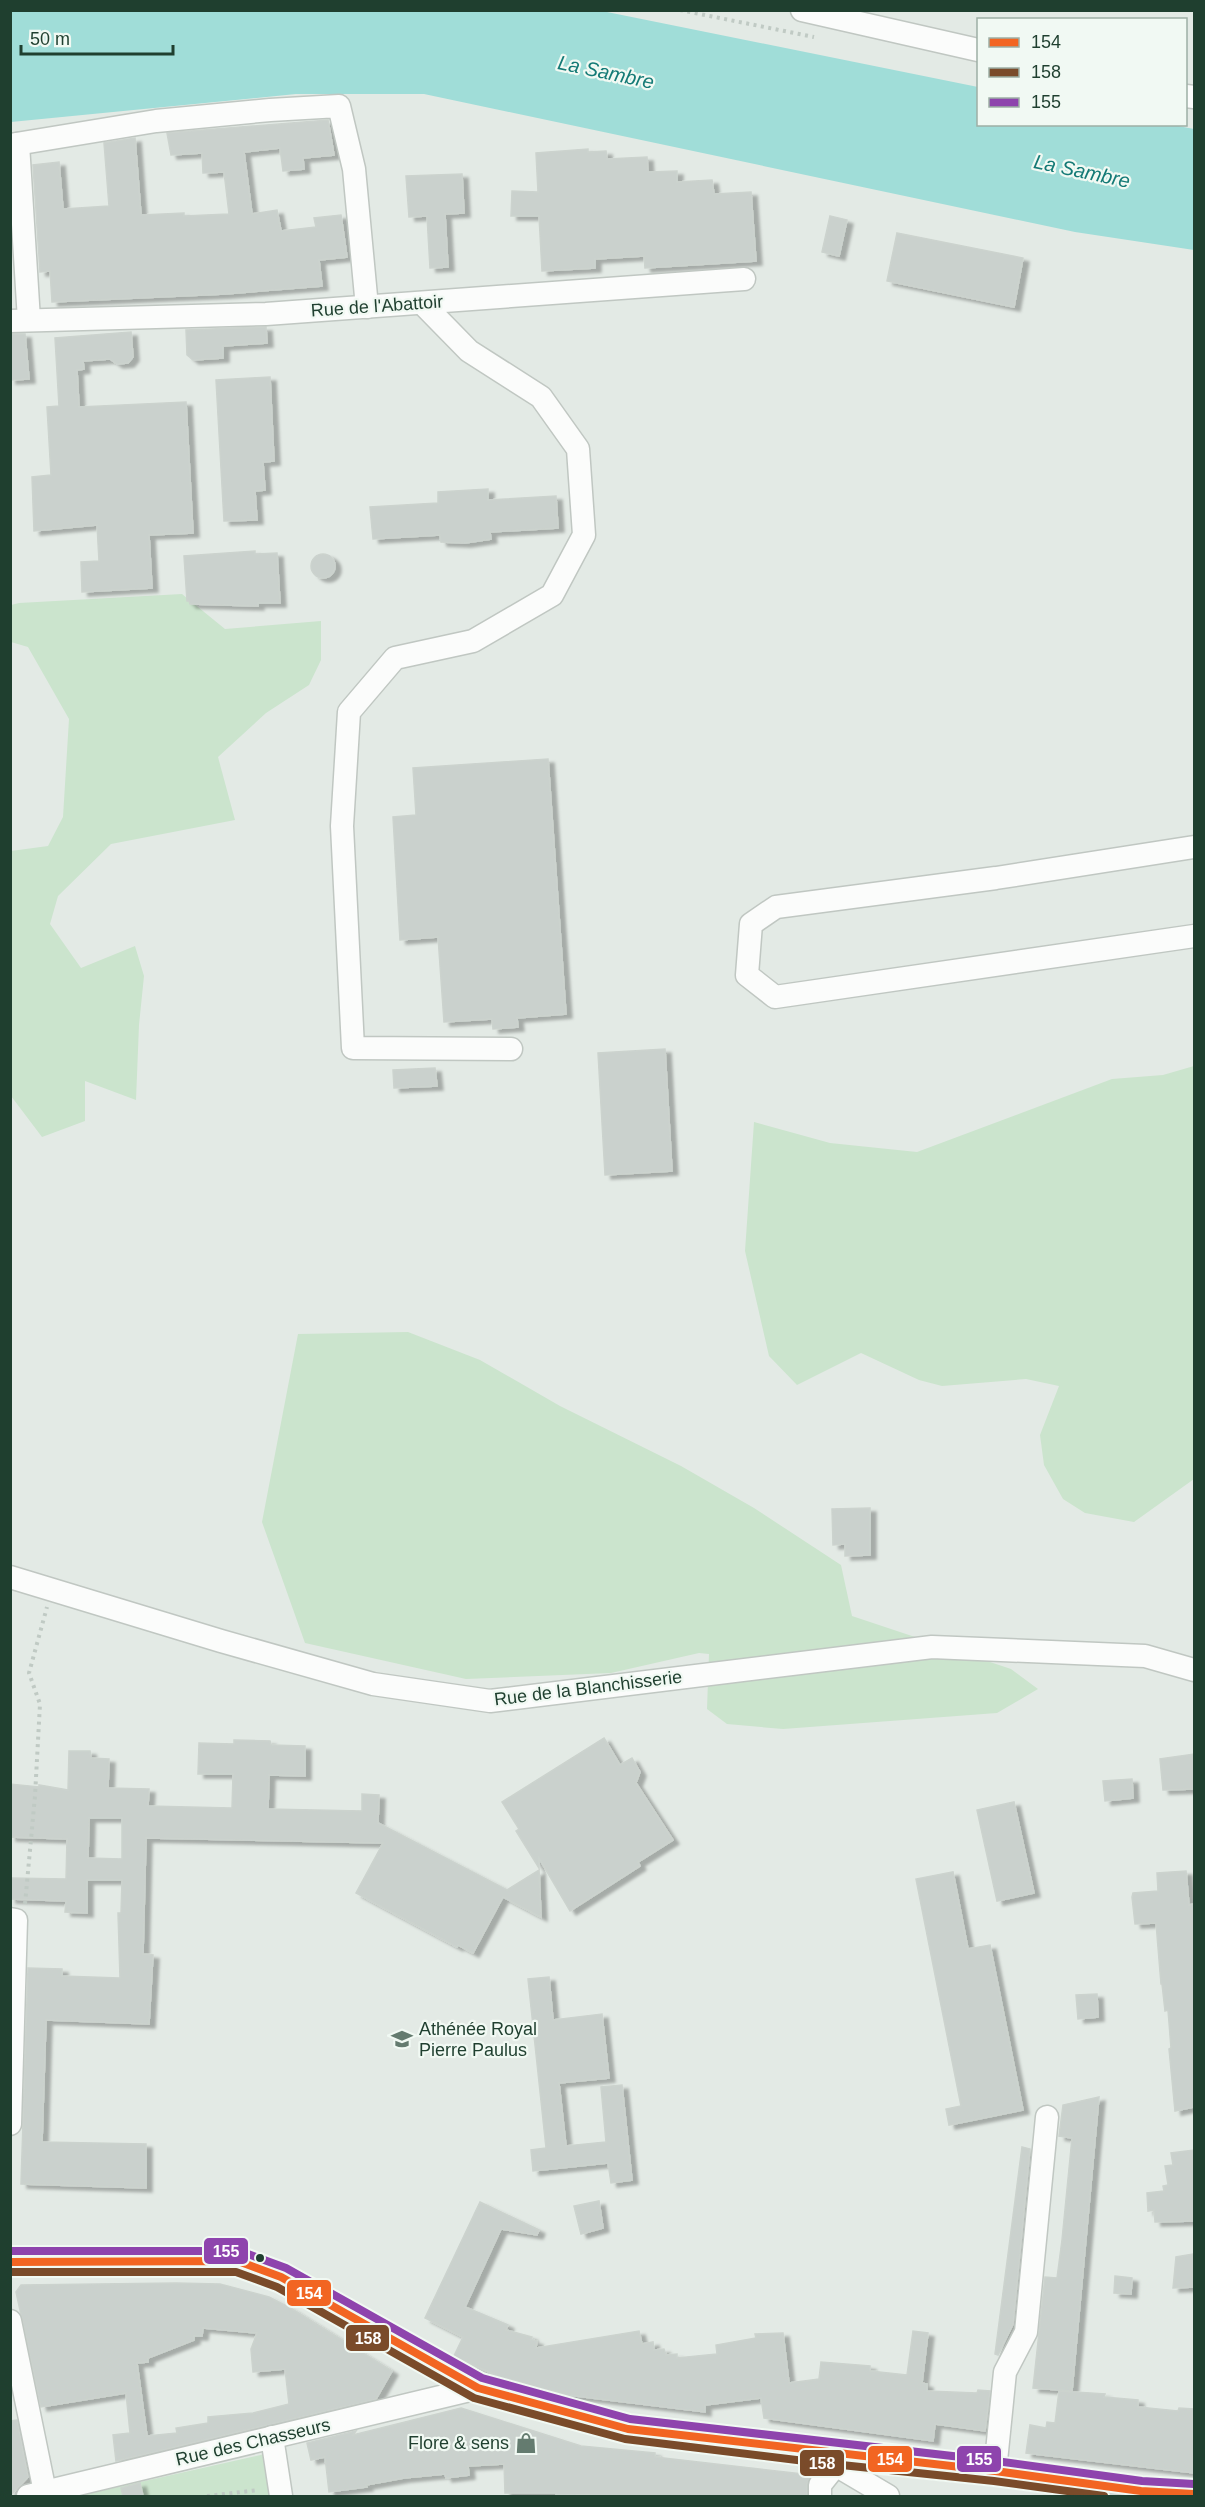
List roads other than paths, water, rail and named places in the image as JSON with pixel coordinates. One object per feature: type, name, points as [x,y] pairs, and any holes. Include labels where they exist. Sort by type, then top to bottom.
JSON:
[{"type":"main road","points":[[10,2262],[238,2261],[281,2277],[478,2388],[627,2429],[824,2458],[995,2471],[1141,2491],[1194,2494]]},
{"type":"street","points":[[802,10],[977,50]]},
{"type":"street","points":[[20,320],[14,145],[156,121],[339,106],[354,170],[367,307]]},
{"type":"street","name":"Rue de l'Abattoir","points":[[20,320],[266,314],[744,279]]},
{"type":"street","points":[[422,303],[469,351],[541,397],[578,448],[584,535],[552,595],[472,641],[395,658],[349,712],[342,826],[352,1048],[511,1049]]},
{"type":"street","points":[[1194,847],[996,878],[776,908],[751,924],[747,975],[776,996],[1194,936]]},
{"type":"street","name":"Rue de la Blanchisserie","points":[[10,1577],[221,1641],[374,1684],[490,1701],[932,1647],[1145,1656],[1194,1670]]},
{"type":"street","points":[[10,2124],[14,1920]]},
{"type":"street","points":[[995,2471],[1005,2372],[1026,2332],[1047,2117]]},
{"type":"street","points":[[10,2321],[36,2494]]},
{"type":"street","name":"Rue des Chasseurs","points":[[36,2494],[478,2388]]},
{"type":"street","points":[[272,2438],[281,2496]]},
{"type":"street","points":[[820,2496],[824,2458],[888,2496]]},
{"type":"water","name":"La Sambre","points":[[11,10],[602,11],[977,87],[977,126],[1178,126],[1194,129],[1194,250],[1075,232],[424,94],[296,94],[11,122]]},
{"type":"place","name":"Athénée Royal Pierre Paulus","points":[[402,2039]]},
{"type":"place","name":"Flore & sens","points":[[526,2443]]}]
